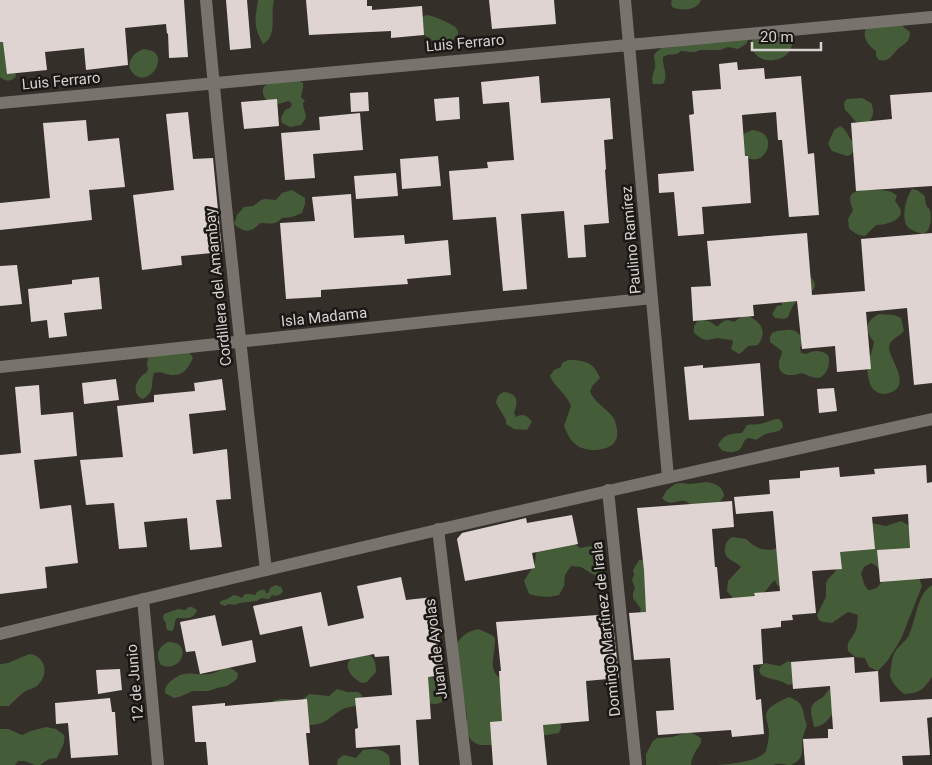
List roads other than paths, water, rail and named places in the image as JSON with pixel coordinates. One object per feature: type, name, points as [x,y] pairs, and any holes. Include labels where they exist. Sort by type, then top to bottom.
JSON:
[{"type":"street","name":"Cordillera del Amambay","points":[[206,0],[240,342],[266,570]]},
{"type":"street","name":"Paulino Ramírez","points":[[625,0],[668,477]]},
{"type":"street","name":"Luis Ferraro","points":[[0,103],[932,17]]},
{"type":"street","name":"Isla Madama","points":[[0,367],[652,298]]},
{"type":"street","points":[[0,634],[438,529],[932,419]]},
{"type":"street","name":"Domingo Martínez de Irala","points":[[608,490],[636,765]]},
{"type":"street","name":"Juan de Ayolas","points":[[438,529],[466,765]]},
{"type":"street","name":"12 de Junio","points":[[143,599],[158,765]]}]
